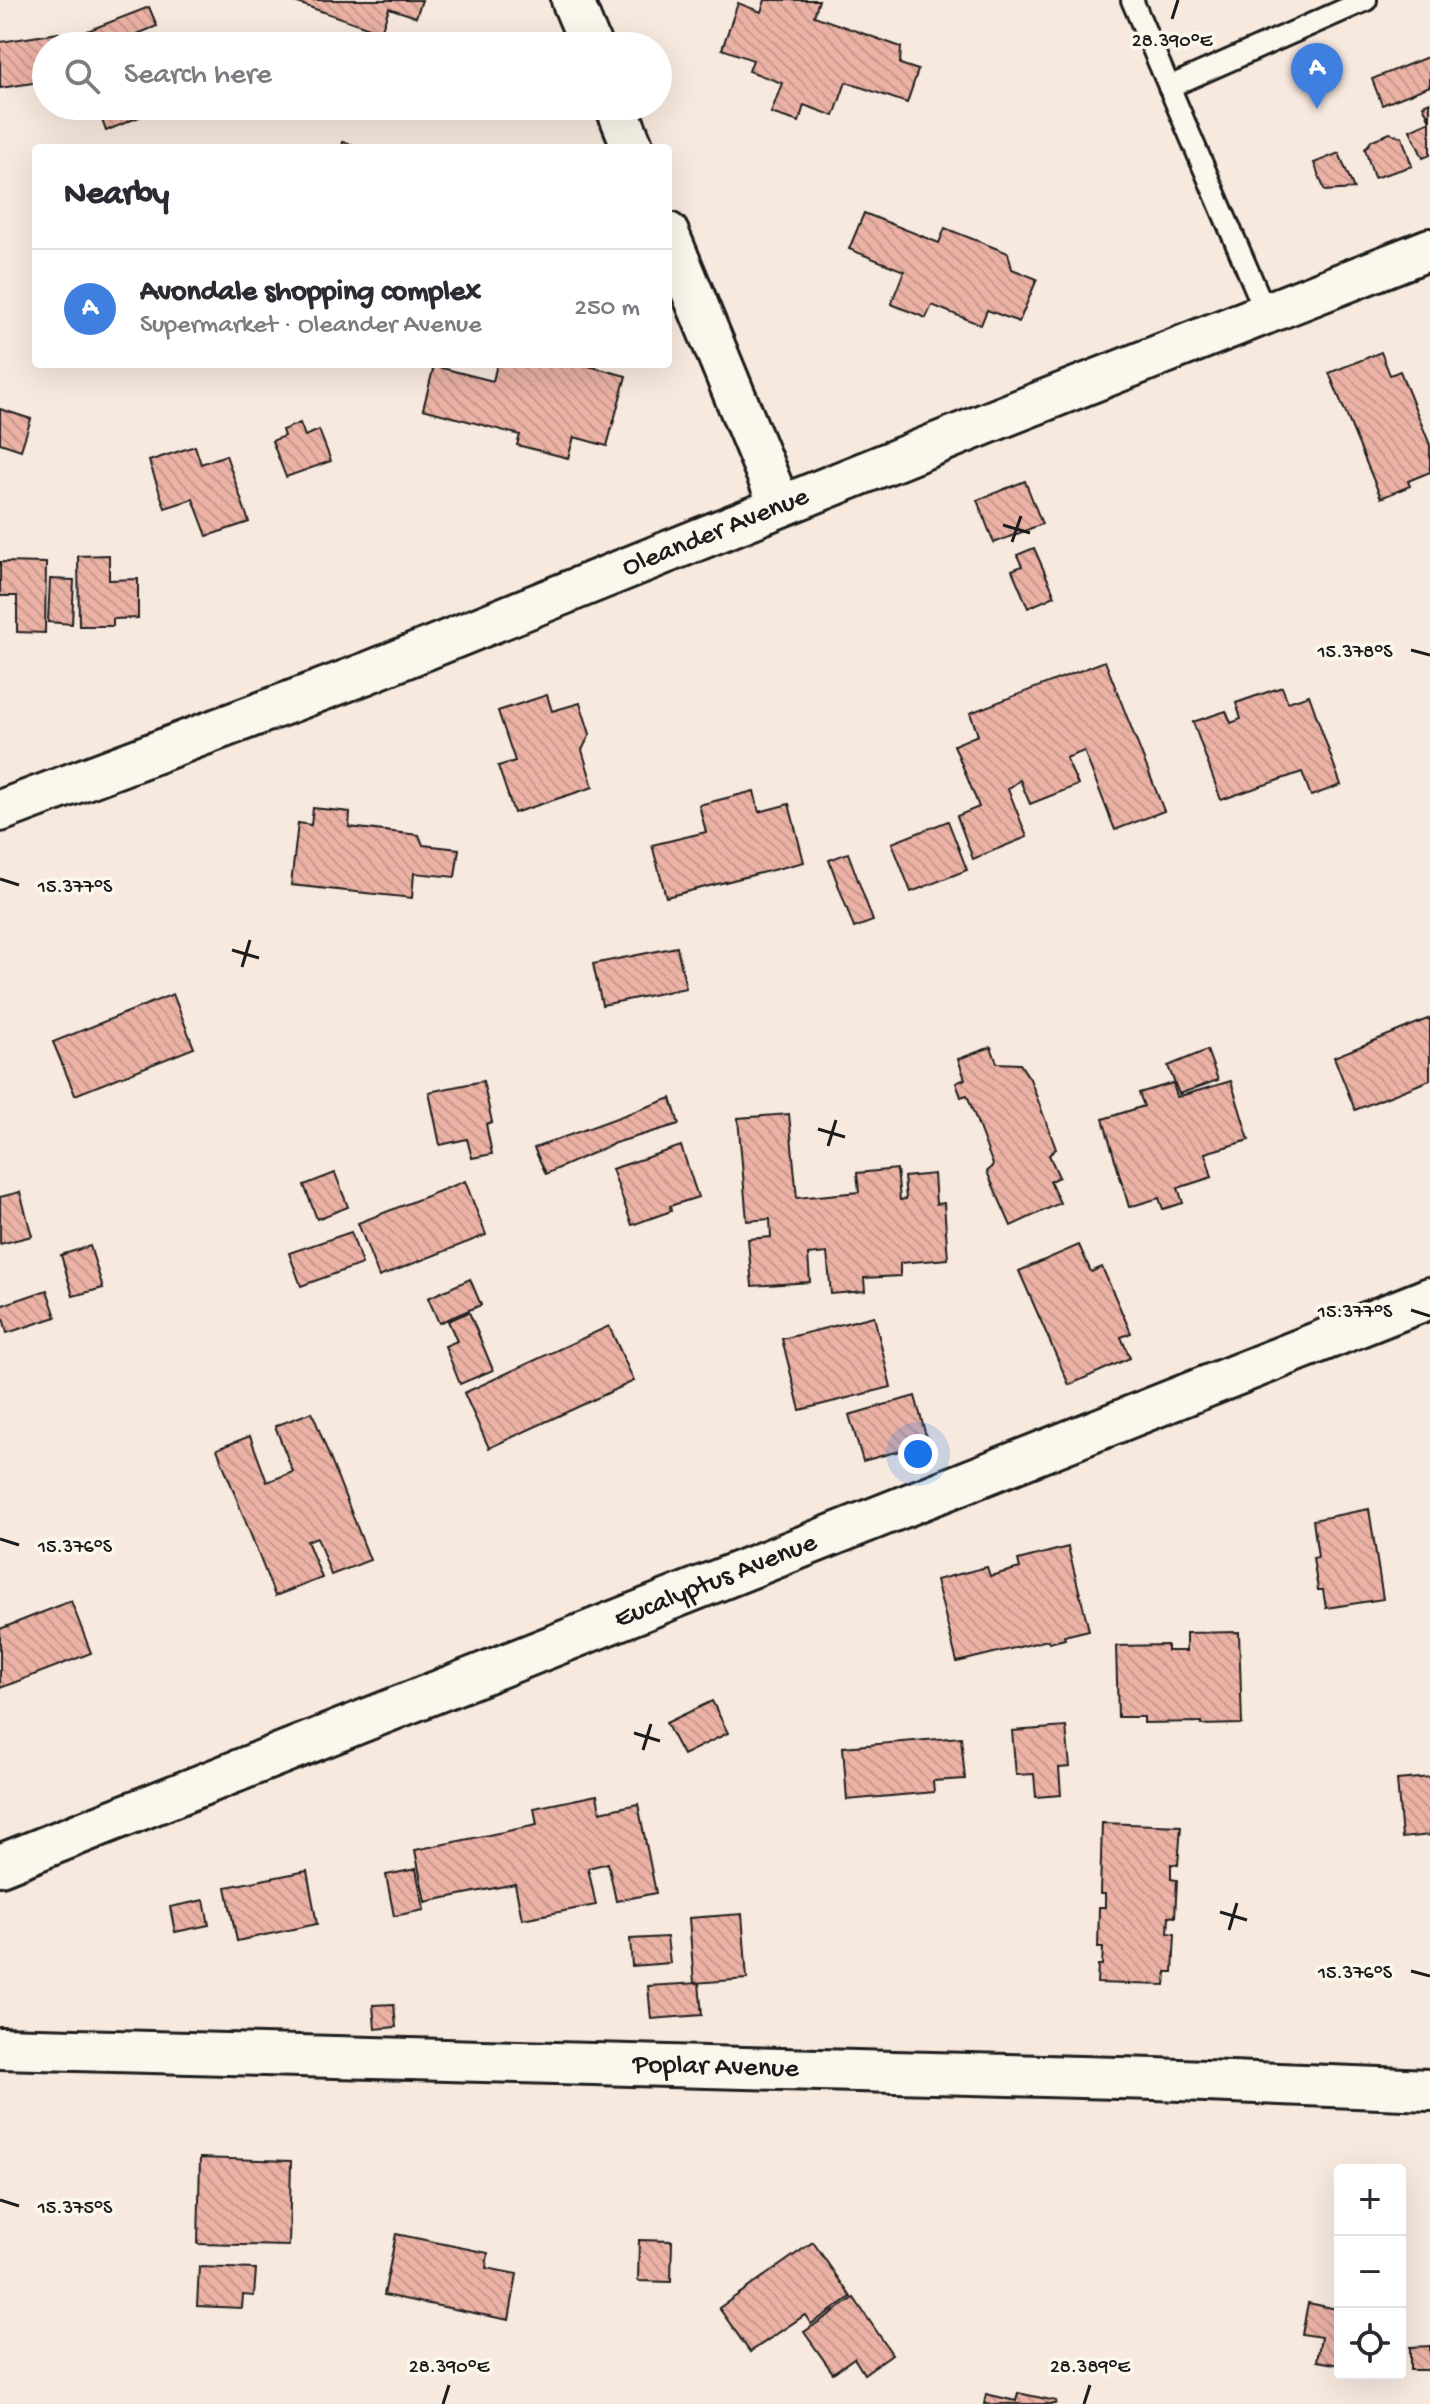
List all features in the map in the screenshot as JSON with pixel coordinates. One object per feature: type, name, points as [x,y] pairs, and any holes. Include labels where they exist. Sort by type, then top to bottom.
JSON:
[{"type":"street","points":[[572,0],[585,32]]},
{"type":"street","points":[[622,120],[631,144]]},
{"type":"street","points":[[672,243],[780,506]]},
{"type":"street","name":"Oleander Avenue","points":[[0,811],[367,673],[1430,249]]},
{"type":"street","name":"Eucalyptus Avenue","points":[[0,1865],[1430,1298]]},
{"type":"street","name":"Poplar Avenue","points":[[0,2048],[1155,2079],[1430,2090]]},
{"type":"lane","points":[[1132,0],[1266,313]]},
{"type":"lane","points":[[1169,87],[1366,0]]},
{"type":"building","points":[[289,0],[422,0],[416,17],[389,8],[381,32]]},
{"type":"building","points":[[765,0],[819,0],[814,16],[901,47],[900,64],[918,70],[907,103],[846,82],[834,116],[804,105],[799,122],[771,113],[782,83],[749,71],[753,60],[722,49],[738,3],[761,12]]},
{"type":"building","points":[[149,7],[157,26],[142,32],[84,32]]},
{"type":"building","points":[[32,37],[32,83],[0,88],[0,42]]},
{"type":"building","points":[[1430,56],[1430,86],[1382,105],[1372,79]]},
{"type":"building","points":[[1430,102],[1430,121],[1423,105]]},
{"type":"building","points":[[102,120],[132,120],[106,131]]},
{"type":"building","points":[[1430,121],[1430,155],[1423,158],[1410,130]]},
{"type":"building","points":[[1390,133],[1402,137],[1412,166],[1374,178],[1365,149],[1372,140]]},
{"type":"building","points":[[1339,153],[1354,189],[1325,191],[1314,163]]},
{"type":"building","points":[[864,213],[939,243],[945,228],[1008,253],[1012,269],[1037,279],[1019,322],[987,310],[981,325],[932,305],[926,318],[891,304],[904,271],[849,249]]},
{"type":"building","points":[[1381,352],[1390,375],[1400,371],[1430,445],[1430,472],[1408,481],[1410,486],[1381,498],[1329,373]]},
{"type":"building","points":[[433,368],[493,381],[496,368],[596,368],[626,376],[607,446],[574,437],[568,458],[517,445],[520,435],[423,409]]},
{"type":"building","points":[[0,409],[31,419],[21,450],[0,443]]},
{"type":"building","points":[[300,423],[305,436],[319,430],[331,461],[286,477],[272,441],[284,436],[282,430]]},
{"type":"building","points":[[195,446],[201,464],[226,455],[249,522],[207,536],[193,499],[165,508],[149,461]]},
{"type":"building","points":[[1025,481],[1042,524],[994,543],[977,500]]},
{"type":"building","points":[[1034,548],[1055,596],[1028,608],[1012,570],[1022,566],[1017,555]]},
{"type":"building","points":[[109,555],[109,580],[138,579],[138,618],[113,619],[113,626],[79,626],[78,556]]},
{"type":"building","points":[[0,562],[46,563],[45,633],[17,632],[17,596],[0,596]]},
{"type":"building","points":[[50,579],[74,580],[72,624],[48,622]]},
{"type":"building","points":[[1105,661],[1164,811],[1115,830],[1084,751],[1066,758],[1078,785],[1030,804],[1020,780],[1008,789],[1027,837],[973,859],[957,816],[979,807],[954,745],[978,735],[970,713]]},
{"type":"building","points":[[1282,687],[1288,702],[1309,695],[1341,785],[1311,796],[1302,772],[1221,800],[1193,722],[1226,711],[1231,723],[1241,719],[1236,703]]},
{"type":"building","points":[[547,695],[552,711],[580,703],[590,734],[582,750],[593,787],[514,813],[498,766],[515,761],[498,711]]},
{"type":"building","points":[[754,791],[759,812],[789,804],[804,862],[666,897],[652,845],[706,832],[699,805]]},
{"type":"building","points":[[313,808],[350,812],[349,827],[419,835],[423,845],[459,849],[455,877],[414,873],[412,898],[291,885],[298,823],[311,825]]},
{"type":"building","points":[[948,821],[967,870],[911,892],[892,843]]},
{"type":"building","points":[[848,853],[873,921],[854,928],[829,860]]},
{"type":"building","points":[[677,947],[686,988],[602,1005],[593,964]]},
{"type":"building","points":[[173,994],[194,1048],[75,1095],[53,1042]]},
{"type":"building","points":[[1430,1018],[1430,1080],[1355,1110],[1334,1057]]},
{"type":"building","points":[[991,1047],[997,1063],[1020,1064],[1030,1079],[1056,1149],[1049,1155],[1059,1177],[1050,1181],[1060,1203],[1011,1226],[987,1172],[993,1165],[967,1095],[961,1097],[956,1083],[965,1079],[958,1059]]},
{"type":"building","points":[[1207,1050],[1218,1080],[1179,1094],[1168,1066]]},
{"type":"building","points":[[483,1081],[492,1122],[486,1124],[492,1154],[472,1158],[467,1139],[440,1145],[429,1092]]},
{"type":"building","points":[[1231,1081],[1249,1140],[1205,1153],[1212,1177],[1178,1188],[1183,1203],[1163,1209],[1159,1198],[1129,1207],[1103,1119],[1144,1106],[1139,1093],[1173,1083],[1177,1097]]},
{"type":"building","points":[[671,1098],[679,1124],[615,1143],[546,1174],[534,1148]]},
{"type":"building","points":[[789,1114],[797,1198],[859,1192],[857,1173],[897,1169],[900,1200],[906,1199],[904,1177],[934,1174],[936,1204],[944,1203],[948,1259],[900,1263],[900,1276],[864,1278],[865,1291],[831,1294],[827,1253],[808,1255],[810,1282],[752,1286],[748,1239],[771,1237],[770,1219],[747,1221],[738,1118]]},
{"type":"building","points":[[681,1146],[698,1197],[670,1206],[671,1211],[632,1225],[612,1169]]},
{"type":"building","points":[[335,1173],[348,1207],[317,1219],[304,1185]]},
{"type":"building","points":[[465,1181],[486,1235],[379,1277],[358,1223]]},
{"type":"building","points":[[20,1192],[32,1236],[0,1244],[0,1197]]},
{"type":"building","points":[[351,1232],[362,1264],[301,1286],[289,1253]]},
{"type":"building","points":[[1079,1245],[1091,1272],[1102,1267],[1131,1333],[1121,1337],[1130,1358],[1069,1385],[1019,1271]]},
{"type":"building","points":[[90,1246],[103,1288],[73,1296],[61,1255]]},
{"type":"building","points":[[470,1279],[481,1305],[439,1323],[428,1298]]},
{"type":"building","points":[[47,1290],[56,1317],[7,1333],[0,1306]]},
{"type":"building","points":[[469,1312],[493,1370],[460,1384],[445,1346],[457,1341],[448,1321]]},
{"type":"building","points":[[874,1316],[891,1387],[800,1410],[782,1339]]},
{"type":"building","points":[[609,1326],[634,1381],[489,1448],[464,1393]]},
{"type":"building","points":[[915,1396],[928,1443],[863,1461],[849,1415]]},
{"type":"building","points":[[312,1412],[370,1560],[331,1575],[317,1537],[307,1541],[322,1578],[275,1596],[217,1449],[250,1436],[267,1482],[293,1472],[275,1426]]},
{"type":"building","points":[[1369,1509],[1383,1599],[1326,1608],[1323,1590],[1318,1590],[1313,1558],[1318,1557],[1313,1520]]},
{"type":"building","points":[[1068,1547],[1089,1630],[1049,1643],[1048,1640],[957,1662],[936,1580],[987,1567],[990,1576],[1020,1568],[1018,1560]]},
{"type":"building","points":[[71,1601],[91,1653],[0,1688],[0,1629]]},
{"type":"building","points":[[1239,1632],[1242,1724],[1144,1723],[1144,1717],[1118,1717],[1116,1646],[1167,1645],[1167,1651],[1186,1651],[1186,1633]]},
{"type":"building","points":[[712,1701],[728,1733],[683,1755],[666,1723]]},
{"type":"building","points":[[1066,1727],[1070,1767],[1059,1768],[1061,1795],[1036,1797],[1034,1774],[1016,1775],[1012,1731]]},
{"type":"building","points":[[961,1737],[965,1779],[933,1781],[934,1792],[847,1800],[843,1747]]},
{"type":"building","points":[[1430,1777],[1430,1835],[1402,1838],[1397,1780]]},
{"type":"building","points":[[597,1795],[600,1812],[638,1804],[656,1893],[616,1901],[608,1863],[588,1868],[596,1905],[522,1919],[515,1884],[425,1902],[415,1850],[537,1825],[534,1808]]},
{"type":"building","points":[[1102,1823],[1181,1826],[1178,1865],[1171,1864],[1171,1879],[1177,1880],[1175,1917],[1169,1916],[1168,1933],[1175,1934],[1173,1972],[1166,1972],[1165,1985],[1097,1983],[1103,1948],[1098,1948],[1099,1907],[1105,1907],[1105,1894],[1100,1894]]},
{"type":"building","points":[[416,1869],[424,1910],[394,1916],[386,1875]]},
{"type":"building","points":[[307,1871],[317,1924],[237,1941],[226,1887]]},
{"type":"building","points":[[204,1900],[209,1925],[175,1932],[170,1907]]},
{"type":"building","points":[[742,1914],[747,1979],[694,1983],[689,1918]]},
{"type":"building","points":[[667,1937],[670,1963],[632,1966],[630,1939]]},
{"type":"building","points":[[699,1983],[702,2015],[651,2019],[648,1986]]},
{"type":"building","points":[[394,2004],[396,2027],[375,2029],[373,2005]]},
{"type":"building","points":[[200,2158],[291,2161],[289,2246],[198,2244]]},
{"type":"building","points":[[396,2234],[488,2253],[486,2268],[517,2274],[509,2320],[384,2295]]},
{"type":"building","points":[[639,2240],[672,2241],[671,2282],[638,2281]]},
{"type":"building","points":[[813,2242],[851,2297],[811,2324],[805,2315],[750,2352],[719,2308]]},
{"type":"building","points":[[199,2267],[256,2269],[254,2296],[243,2295],[242,2308],[197,2306]]},
{"type":"building","points":[[854,2298],[892,2354],[864,2374],[854,2358],[833,2373],[804,2332]]},
{"type":"building","points":[[1308,2303],[1334,2308],[1334,2364],[1317,2361],[1321,2337],[1302,2334]]},
{"type":"building","points":[[1430,2346],[1430,2370],[1410,2370],[1410,2347]]},
{"type":"building","points":[[1018,2393],[1056,2401],[1055,2404],[984,2404],[986,2394],[1016,2401]]},
{"type":"place","name":"Avondale shopping complex","points":[[1317,109]]}]
